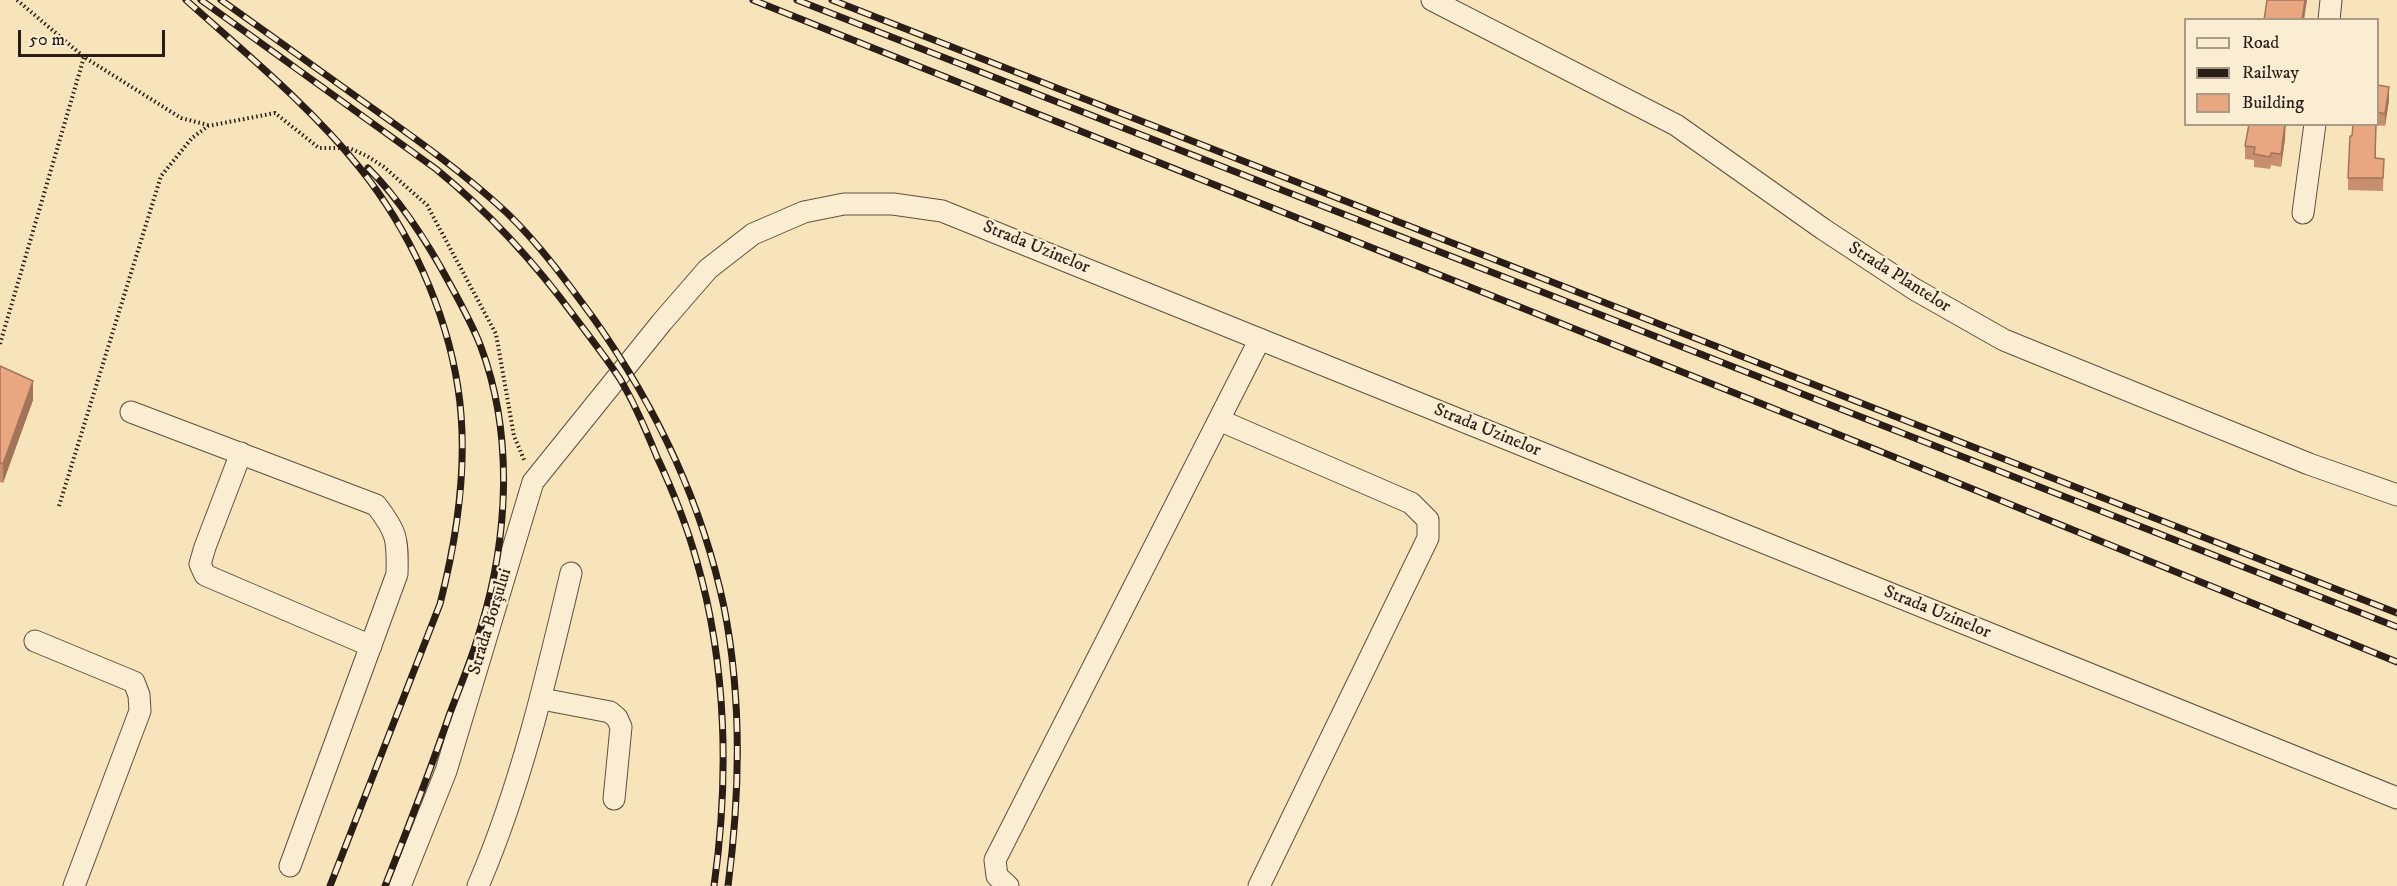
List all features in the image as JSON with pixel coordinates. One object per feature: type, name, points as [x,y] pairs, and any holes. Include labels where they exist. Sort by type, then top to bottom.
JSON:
[{"type":"street","name":"Strada Plantelor","points":[[1432,0],[1676,125],[1823,229],[1914,289],[2004,340],[2309,464],[2397,495]]},
{"type":"street","points":[[2329,18],[2331,0]]},
{"type":"street","points":[[2303,213],[2315,126]]},
{"type":"street","name":"Strada Uzinelor","points":[[618,379],[662,322],[708,269],[753,234],[804,212],[844,204],[893,204],[942,211],[2397,798]]},
{"type":"street","points":[[1008,886],[997,876],[995,860],[1260,339]]},
{"type":"street","name":"Strada Borșului","points":[[400,886],[446,771],[533,482],[618,379]]},
{"type":"street","points":[[131,412],[376,505],[393,526],[398,547],[397,574],[290,866]]},
{"type":"street","points":[[1219,420],[1411,503],[1428,520],[1428,538],[1259,886]]},
{"type":"street","points":[[241,453],[205,547],[201,564],[205,575],[371,646]]},
{"type":"street","points":[[478,886],[496,844],[542,699],[571,573]]},
{"type":"street","points":[[35,641],[134,682],[140,695],[140,711],[74,886]]},
{"type":"street","points":[[542,699],[610,712],[617,718],[621,728],[614,799]]},
{"type":"path","points":[[17,0],[84,57],[181,118],[208,126]]},
{"type":"path","points":[[0,344],[84,57]]},
{"type":"path","points":[[59,506],[161,176],[192,138],[208,126],[275,112],[319,148],[349,148],[375,161],[427,205],[496,334],[514,436],[533,482]]},
{"type":"building","points":[[2267,0],[2305,0],[2302,18],[2264,18]]},
{"type":"building","points":[[2379,85],[2389,87],[2385,114],[2379,112]]},
{"type":"building","points":[[2249,126],[2285,126],[2281,154],[2271,153],[2270,157],[2254,154],[2255,147],[2245,146]]},
{"type":"building","points":[[2353,126],[2376,126],[2375,158],[2384,159],[2383,178],[2348,178],[2350,136],[2352,136]]},
{"type":"building","points":[[0,366],[33,381],[3,464],[0,463]]},
{"type":"railway","points":[[186,0],[276,80],[319,122],[340,144],[377,191],[409,243],[435,300],[458,388],[462,442],[460,497],[452,551],[440,604],[330,886]]},
{"type":"railway","points":[[201,0],[436,169],[475,203],[529,259],[620,379],[631,398],[674,496],[697,562],[707,601],[720,682],[722,723],[722,805],[714,886]]},
{"type":"railway","points":[[221,0],[422,144],[507,213],[574,291],[637,386],[674,456],[689,493],[715,568],[724,607],[734,676],[737,746],[735,817],[728,886]]},
{"type":"railway","points":[[753,0],[1872,448],[2397,662]]},
{"type":"railway","points":[[797,0],[2397,627]]},
{"type":"railway","points":[[832,0],[2397,613]]},
{"type":"railway","points":[[368,168],[392,195],[424,239],[478,339],[492,381],[499,415],[504,487],[497,558],[478,638],[385,886]]}]
